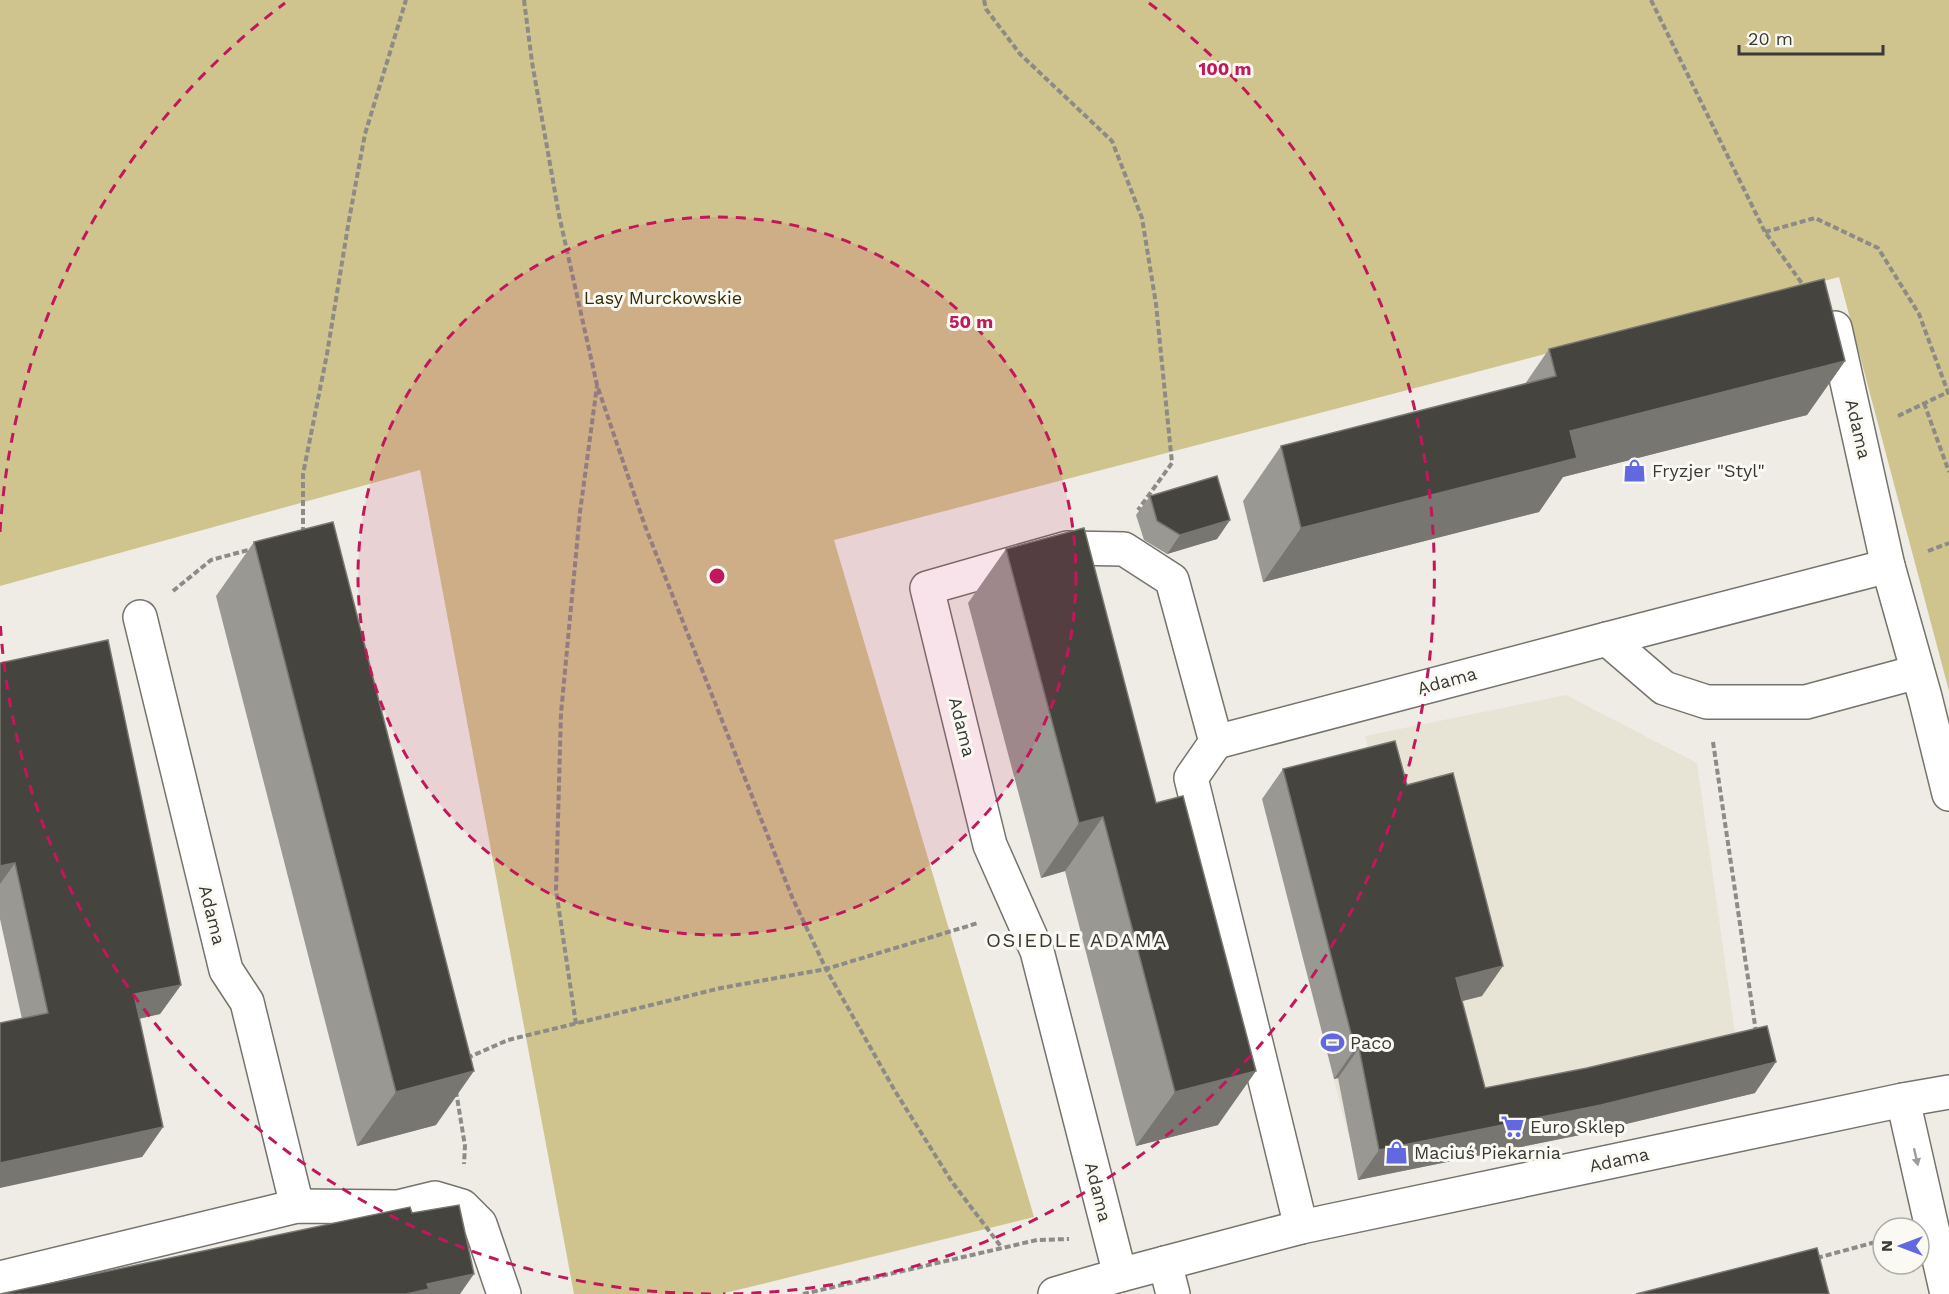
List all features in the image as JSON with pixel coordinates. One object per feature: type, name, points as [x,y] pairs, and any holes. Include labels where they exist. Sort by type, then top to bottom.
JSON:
[{"type":"street","name":"Adama","points":[[1835,328],[1888,566],[1949,794]]},
{"type":"street","name":"Adama","points":[[1120,1275],[1037,951],[990,845],[927,588],[1067,548],[1124,549]]},
{"type":"street","points":[[1124,549],[1172,579],[1216,742],[1191,778],[1301,1227]]},
{"type":"street","name":"Adama","points":[[1216,742],[1888,566]]},
{"type":"street","name":"Adama","points":[[140,617],[226,970],[246,1002],[297,1206]]},
{"type":"street","points":[[1607,639],[1664,688],[1707,702],[1806,702],[1917,672]]},
{"type":"street","name":"Adama","points":[[1055,1294],[1301,1227],[1949,1092]]},
{"type":"street","points":[[1903,1100],[1947,1294]]},
{"type":"street","points":[[0,1278],[297,1206],[398,1207],[435,1198],[462,1206],[480,1224],[504,1294]]},
{"type":"street","points":[[1165,1263],[1173,1294]]},
{"type":"path","points":[[303,536],[303,474],[327,354],[365,134],[406,0]]},
{"type":"path","points":[[524,0],[532,62],[559,215],[597,386],[645,526],[792,897],[826,969],[895,1091],[952,1182],[1002,1248]]},
{"type":"path","points":[[984,0],[986,9],[1020,54],[1112,141],[1142,218],[1156,304],[1172,463],[1128,524],[1124,549]]},
{"type":"path","points":[[1651,0],[1765,232],[1835,328]]},
{"type":"path","points":[[1765,232],[1815,218],[1878,248],[1919,314],[1949,393],[1859,434]]},
{"type":"path","points":[[576,1024],[556,890],[561,713],[580,512],[597,386]]},
{"type":"path","points":[[1924,403],[1949,472]]},
{"type":"path","points":[[140,617],[211,560],[257,548]]},
{"type":"path","points":[[1707,702],[1758,1040]]},
{"type":"path","points":[[461,1060],[508,1040],[721,988],[826,969],[1019,910]]},
{"type":"path","points":[[456,1088],[465,1146],[462,1206]]},
{"type":"path","points":[[803,1294],[1037,1240],[1093,1238],[1108,1234]]},
{"type":"path","points":[[1816,1258],[1871,1243]]},
{"type":"shaded area","points":[[1566,695],[1697,763],[1738,1054],[1349,1138],[1262,799],[1374,771],[1365,736]]},
{"type":"green space","name":"Lasy Murckowskie","points":[[0,0],[1949,0],[1949,691],[1839,277],[834,540],[1034,1217],[721,1294],[574,1294],[420,470],[0,586]]},
{"type":"building","points":[[1824,279],[1845,361],[1570,431],[1577,458],[1301,528],[1281,446],[1556,376],[1549,349]]},
{"type":"building","points":[[1217,476],[1230,520],[1180,535],[1157,521],[1150,496]]},
{"type":"building","points":[[333,522],[474,1071],[396,1092],[254,542]]},
{"type":"building","points":[[1084,528],[1156,803],[1183,796],[1256,1071],[1175,1092],[1103,817],[1079,823],[1006,549]]},
{"type":"building","points":[[108,640],[181,985],[134,994],[163,1127],[0,1163],[0,1023],[48,1013],[15,863],[0,866],[0,663]]},
{"type":"building","points":[[1395,741],[1407,785],[1453,773],[1503,966],[1456,978],[1485,1088],[1587,1068],[1767,1026],[1776,1062],[1601,1105],[1379,1150],[1359,1048],[1355,1049],[1283,769]]},
{"type":"building","points":[[459,1205],[474,1274],[427,1284],[429,1289],[406,1294],[0,1294],[410,1207],[412,1213]]},
{"type":"building","points":[[1817,1248],[1829,1294],[1636,1294]]},
{"type":"place","name":"Fryzjer \"Styl\"","points":[[1634,471]]},
{"type":"place","name":"Paco","points":[[1332,1043]]},
{"type":"place","name":"Euro Sklep","points":[[1512,1127]]},
{"type":"place","name":"Maciuś Piekarnia","points":[[1396,1153]]},
{"type":"district","name":"OSIEDLE ADAMA","points":[[1077,940]]}]
